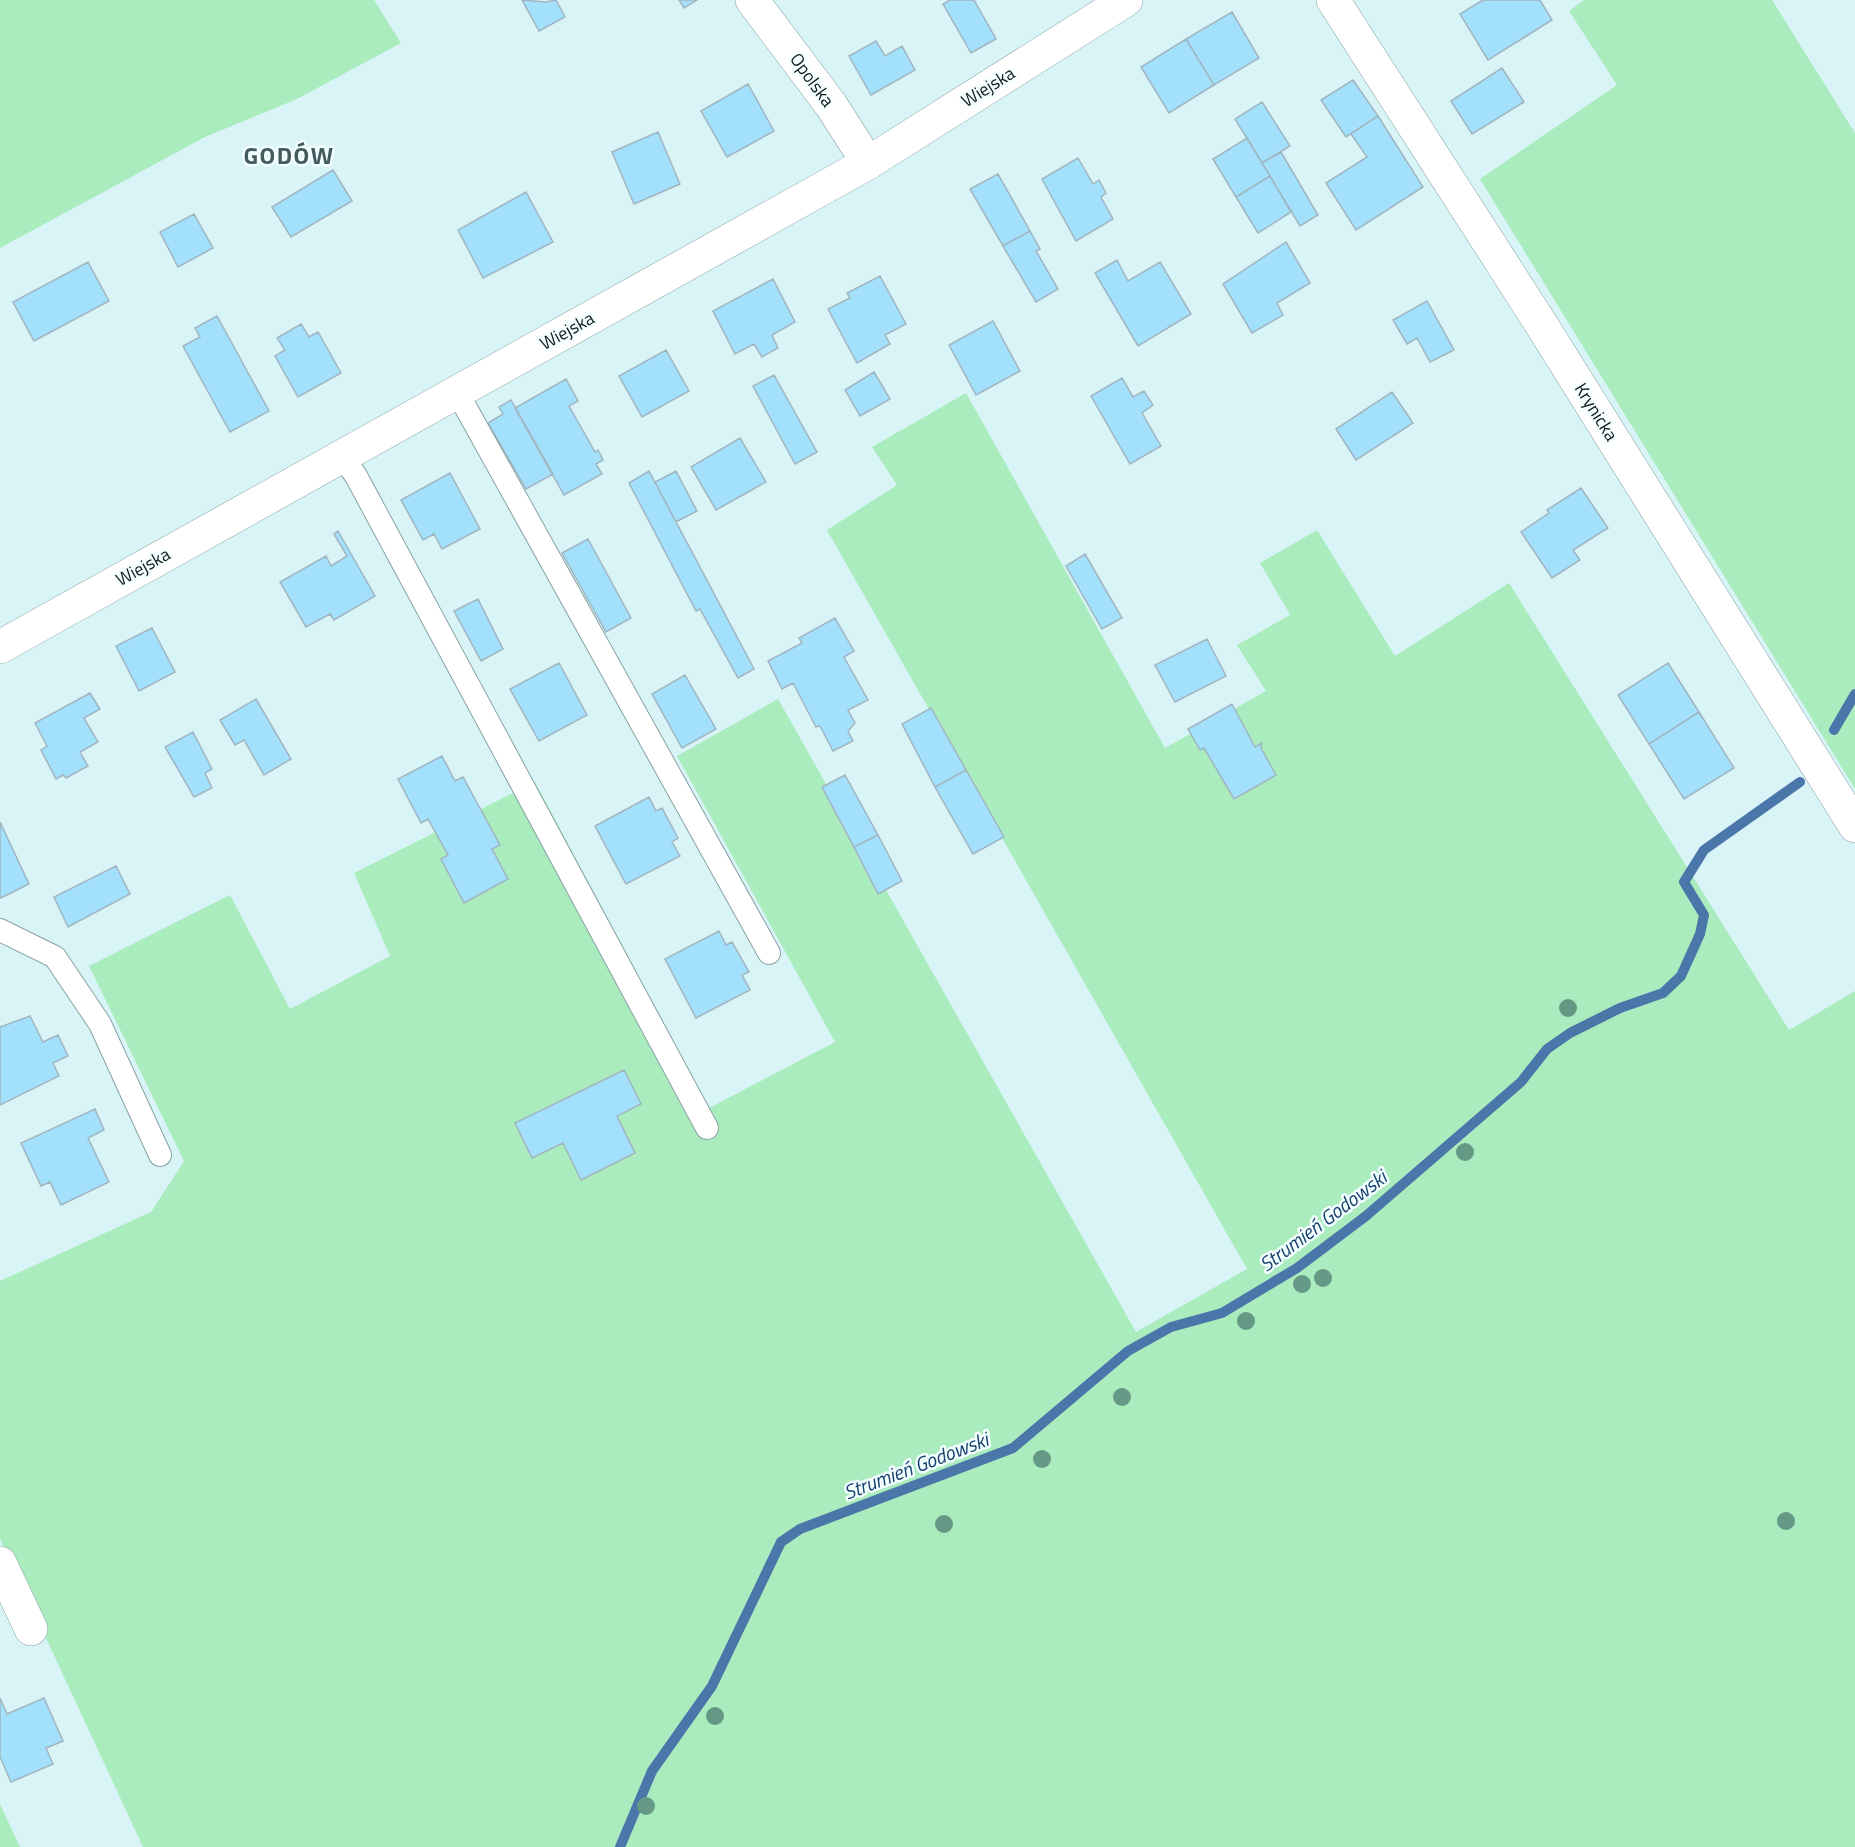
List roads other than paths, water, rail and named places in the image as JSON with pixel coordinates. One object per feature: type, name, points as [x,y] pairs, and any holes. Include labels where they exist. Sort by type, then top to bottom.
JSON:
[{"type":"street","name":"Opolska","points":[[752,0],[831,105],[868,163]]},
{"type":"street","name":"Wiejska","points":[[0,647],[868,163],[1126,0]]},
{"type":"street","name":"Krynicka","points":[[1333,0],[1548,334],[1855,826]]},
{"type":"street","points":[[0,1563],[31,1629]]},
{"type":"lane","points":[[458,392],[769,953]]},
{"type":"lane","points":[[342,456],[356,476],[707,1128]]},
{"type":"lane","points":[[0,930],[55,957],[99,1024],[160,1155]]},
{"type":"waterway","name":"Strumień Godowski","points":[[1834,730],[1855,694]]},
{"type":"waterway","name":"Strumień Godowski","points":[[620,1847],[652,1771],[712,1686],[781,1542],[800,1529],[1013,1448],[1128,1351],[1171,1327],[1222,1313],[1297,1268],[1366,1216],[1521,1082],[1547,1049],[1570,1033],[1620,1008],[1663,993],[1681,976],[1700,934],[1704,915],[1684,882],[1704,850],[1800,782]]},
{"type":"district","name":"GODÓW","points":[[289,156]]}]
